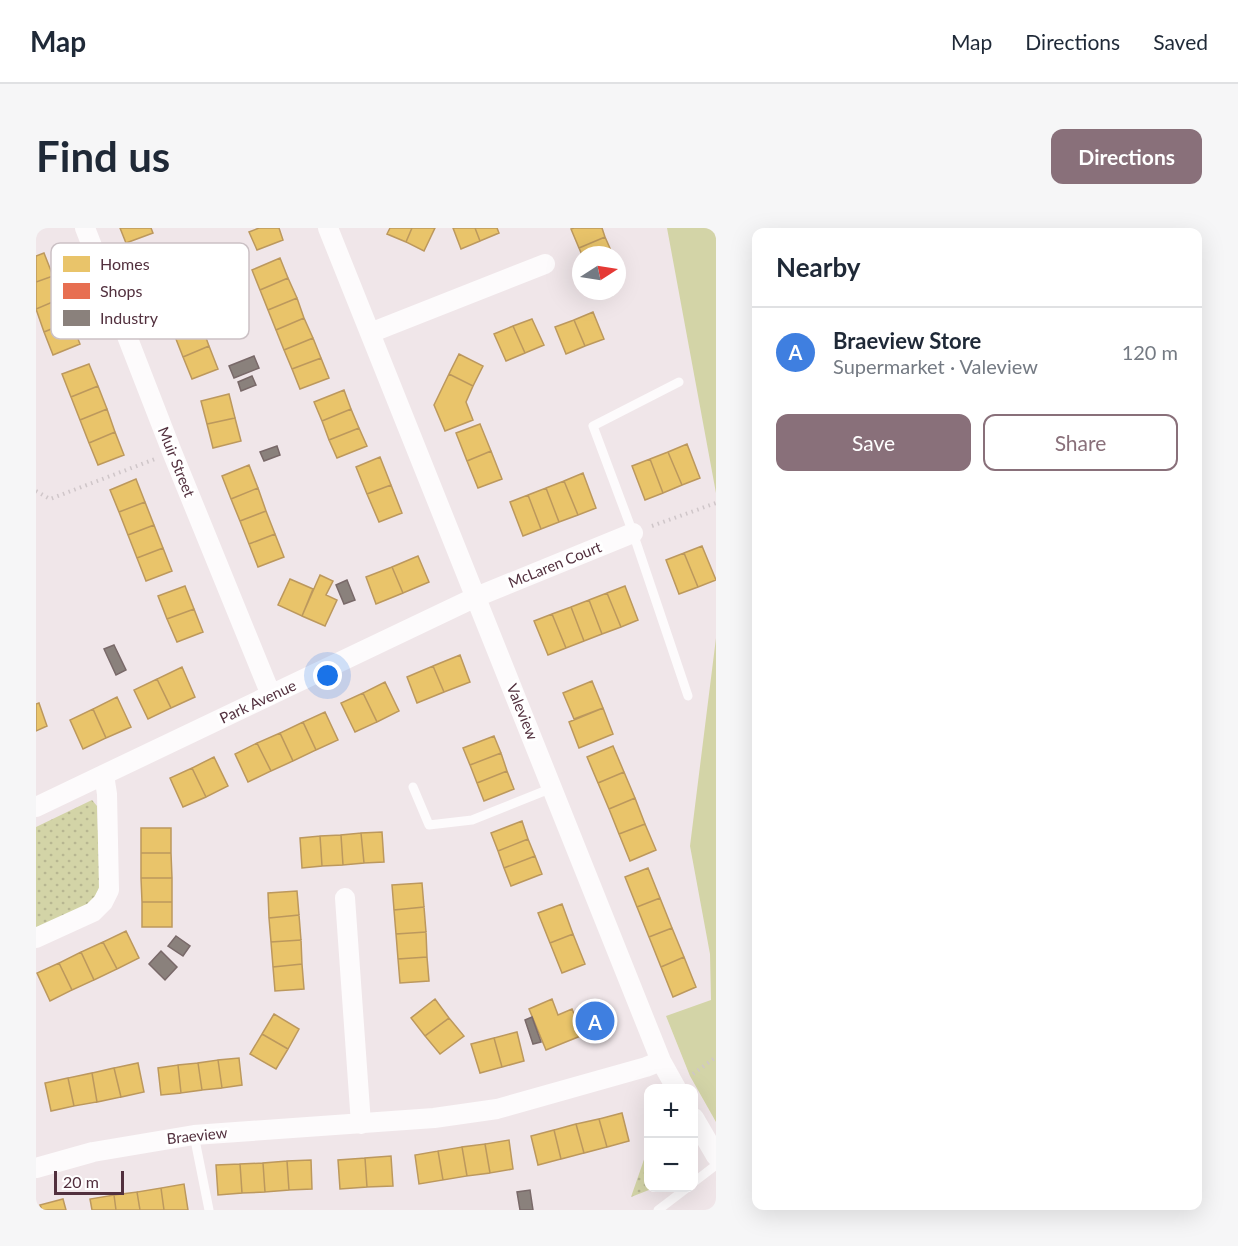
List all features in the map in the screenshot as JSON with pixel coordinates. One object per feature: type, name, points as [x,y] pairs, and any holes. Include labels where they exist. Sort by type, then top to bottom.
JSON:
[{"type":"street","name":"Muir Street","points":[[85,228],[91,243]]},
{"type":"street","name":"Valeview","points":[[328,228],[661,1061],[673,1084]]},
{"type":"street","points":[[370,333],[545,264]]},
{"type":"street","name":"Muir Street","points":[[128,339],[271,695]]},
{"type":"street","name":"McLaren Court","points":[[476,597],[633,533]]},
{"type":"street","name":"Park Avenue","points":[[36,807],[476,597]]},
{"type":"street","points":[[36,938],[93,912],[104,902],[109,890],[104,775]]},
{"type":"street","points":[[345,898],[361,1124]]},
{"type":"street","name":"Braeview","points":[[36,1168],[93,1152],[194,1135],[434,1118],[497,1109],[661,1061]]},
{"type":"street","points":[[698,1126],[716,1156]]},
{"type":"lane","points":[[679,382],[593,426],[633,533],[688,696]]},
{"type":"lane","points":[[413,787],[429,825],[472,820],[552,788]]},
{"type":"lane","points":[[194,1135],[208,1210]]},
{"type":"lane","points":[[698,1178],[716,1165]]},
{"type":"lane","points":[[658,1210],[682,1192]]},
{"type":"path","points":[[36,491],[50,499],[172,452]]},
{"type":"path","points":[[633,533],[716,503]]},
{"type":"path","points":[[679,1084],[716,1057]]},
{"type":"green space","points":[[667,228],[716,228],[716,493]]},
{"type":"green space","points":[[716,638],[716,1122],[698,1090],[698,1084],[695,1084],[690,1076],[666,1016],[711,1000],[710,954],[690,846]]},
{"type":"green space","points":[[92,800],[97,806],[100,890],[95,898],[80,909],[36,928],[36,827]]},
{"type":"green space","points":[[644,1160],[644,1192],[631,1197]]},
{"type":"building: Homes","points":[[120,228],[151,228],[153,233],[126,243]]},
{"type":"building: Homes","points":[[259,228],[279,228],[283,240],[257,250],[249,232]]},
{"type":"building: Homes","points":[[390,228],[412,228],[406,242],[387,234]]},
{"type":"building: Homes","points":[[412,228],[435,228],[424,251],[406,242]]},
{"type":"building: Homes","points":[[453,228],[475,228],[480,241],[461,249]]},
{"type":"building: Homes","points":[[475,228],[497,228],[499,233],[480,241]]},
{"type":"building: Homes","points":[[602,228],[605,237],[578,246],[571,229]]},
{"type":"building: Homes","points":[[605,237],[609,246],[584,246]]},
{"type":"building: Homes","points":[[44,253],[51,277],[36,282],[36,256]]},
{"type":"building: Homes","points":[[280,258],[288,278],[260,290],[252,270]]},
{"type":"building: Homes","points":[[51,277],[51,303],[36,309],[36,282]]},
{"type":"building: Homes","points":[[288,278],[297,298],[268,310],[260,290]]},
{"type":"building: Homes","points":[[297,298],[304,318],[276,330],[268,310]]},
{"type":"building: Homes","points":[[51,303],[51,329],[44,332],[36,309]]},
{"type":"building: Homes","points":[[593,312],[604,339],[585,346],[574,320]]},
{"type":"building: Homes","points":[[304,318],[313,338],[284,350],[276,330]]},
{"type":"building: Homes","points":[[532,319],[544,345],[525,353],[513,326]]},
{"type":"building: Homes","points":[[574,320],[585,346],[566,354],[555,327]]},
{"type":"building: Homes","points":[[513,326],[525,353],[506,361],[494,334]]},
{"type":"building: Homes","points":[[51,329],[51,339],[78,339],[80,344],[53,355],[44,332]]},
{"type":"building: Homes","points":[[313,338],[321,358],[292,369],[284,350]]},
{"type":"building: Homes","points":[[176,339],[206,339],[209,346],[183,357]]},
{"type":"building: Homes","points":[[209,346],[218,369],[192,379],[183,357]]},
{"type":"building: Homes","points":[[459,354],[483,366],[473,386],[449,374]]},
{"type":"building: Homes","points":[[321,358],[329,378],[300,389],[292,369]]},
{"type":"building: Homes","points":[[89,364],[98,386],[71,397],[62,374]]},
{"type":"building: Homes","points":[[449,374],[473,386],[466,402],[473,420],[445,431],[434,405]]},
{"type":"building: Homes","points":[[98,386],[107,409],[80,420],[71,397]]},
{"type":"building: Homes","points":[[344,390],[351,409],[322,421],[314,402]]},
{"type":"building: Homes","points":[[229,394],[235,418],[207,424],[201,401]]},
{"type":"building: Homes","points":[[107,409],[115,432],[89,443],[80,420]]},
{"type":"building: Homes","points":[[351,409],[359,428],[329,440],[322,421]]},
{"type":"building: Homes","points":[[235,418],[241,441],[213,448],[207,424]]},
{"type":"building: Homes","points":[[480,424],[491,451],[467,461],[456,433]]},
{"type":"building: Homes","points":[[359,428],[367,446],[337,458],[329,440]]},
{"type":"building: Homes","points":[[115,432],[124,455],[98,465],[89,443]]},
{"type":"building: Homes","points":[[687,444],[700,478],[682,485],[668,452]]},
{"type":"building: Homes","points":[[491,451],[502,479],[478,488],[467,461]]},
{"type":"building: Homes","points":[[668,452],[682,485],[663,493],[650,459]]},
{"type":"building: Homes","points":[[380,457],[391,485],[367,494],[356,467]]},
{"type":"building: Homes","points":[[650,459],[663,493],[645,500],[632,466]]},
{"type":"building: Homes","points":[[249,465],[258,488],[231,499],[222,476]]},
{"type":"building: Homes","points":[[583,473],[596,508],[578,515],[564,481]]},
{"type":"building: Homes","points":[[136,479],[145,502],[119,512],[110,490]]},
{"type":"building: Homes","points":[[564,481],[578,515],[559,522],[546,488]]},
{"type":"building: Homes","points":[[391,485],[402,513],[379,522],[367,494]]},
{"type":"building: Homes","points":[[258,488],[266,511],[240,521],[231,499]]},
{"type":"building: Homes","points":[[546,488],[559,522],[541,529],[528,495]]},
{"type":"building: Homes","points":[[528,495],[541,529],[523,536],[510,502]]},
{"type":"building: Homes","points":[[145,502],[154,525],[128,535],[119,512]]},
{"type":"building: Homes","points":[[266,511],[275,534],[249,544],[240,521]]},
{"type":"building: Homes","points":[[154,525],[163,548],[137,558],[128,535]]},
{"type":"building: Homes","points":[[275,534],[284,557],[258,567],[249,544]]},
{"type":"building: Homes","points":[[702,546],[716,580],[698,587],[684,553]]},
{"type":"building: Homes","points":[[163,548],[172,571],[146,581],[137,558]]},
{"type":"building: Homes","points":[[684,553],[698,587],[679,594],[666,560]]},
{"type":"building: Homes","points":[[418,556],[429,582],[403,593],[392,567]]},
{"type":"building: Homes","points":[[392,567],[403,593],[376,604],[366,577]]},
{"type":"building: Homes","points":[[320,575],[333,581],[326,595],[337,600],[325,626],[302,616]]},
{"type":"building: Homes","points":[[290,579],[313,589],[302,616],[278,605]]},
{"type":"building: Homes","points":[[185,586],[194,609],[167,619],[158,596]]},
{"type":"building: Homes","points":[[625,586],[638,620],[621,627],[607,593]]},
{"type":"building: Homes","points":[[607,593],[621,627],[602,634],[589,600]]},
{"type":"building: Homes","points":[[589,600],[602,634],[584,641],[571,607]]},
{"type":"building: Homes","points":[[571,607],[584,641],[566,648],[552,614]]},
{"type":"building: Homes","points":[[194,609],[203,632],[177,642],[167,619]]},
{"type":"building: Homes","points":[[552,614],[566,648],[548,655],[534,621]]},
{"type":"building: Homes","points":[[460,655],[470,682],[444,692],[433,666]]},
{"type":"building: Homes","points":[[433,666],[444,692],[417,703],[407,677]]},
{"type":"building: Homes","points":[[182,667],[195,697],[171,708],[157,679]]},
{"type":"building: Homes","points":[[157,679],[171,708],[148,719],[134,690]]},
{"type":"building: Homes","points":[[592,681],[603,708],[574,719],[563,693]]},
{"type":"building: Homes","points":[[385,682],[399,711],[377,722],[363,693]]},
{"type":"building: Homes","points":[[363,693],[377,722],[355,732],[341,703]]},
{"type":"building: Homes","points":[[117,697],[131,727],[106,738],[93,709]]},
{"type":"building: Homes","points":[[39,703],[47,726],[36,731],[36,704]]},
{"type":"building: Homes","points":[[603,708],[613,734],[579,748],[569,722]]},
{"type":"building: Homes","points":[[93,709],[106,738],[83,749],[70,720]]},
{"type":"building: Homes","points":[[325,712],[338,740],[316,750],[303,722]]},
{"type":"building: Homes","points":[[303,722],[316,750],[293,761],[280,733]]},
{"type":"building: Homes","points":[[280,733],[293,761],[271,771],[257,743]]},
{"type":"building: Homes","points":[[494,736],[501,753],[470,765],[463,748]]},
{"type":"building: Homes","points":[[257,743],[271,771],[248,782],[235,754]]},
{"type":"building: Homes","points":[[613,746],[624,772],[598,783],[587,757]]},
{"type":"building: Homes","points":[[501,753],[507,771],[477,783],[470,765]]},
{"type":"building: Homes","points":[[214,757],[228,786],[206,797],[192,768]]},
{"type":"building: Homes","points":[[192,768],[206,797],[183,807],[170,778]]},
{"type":"building: Homes","points":[[507,771],[514,789],[484,801],[477,783]]},
{"type":"building: Homes","points":[[624,772],[635,798],[609,809],[598,783]]},
{"type":"building: Homes","points":[[635,798],[645,824],[619,834],[609,809]]},
{"type":"building: Homes","points":[[522,821],[528,839],[498,851],[491,833]]},
{"type":"building: Homes","points":[[645,824],[656,850],[630,861],[619,834]]},
{"type":"building: Homes","points":[[141,828],[171,828],[171,853],[141,853]]},
{"type":"building: Homes","points":[[382,832],[384,862],[364,863],[361,833]]},
{"type":"building: Homes","points":[[361,833],[364,863],[343,865],[341,835]]},
{"type":"building: Homes","points":[[341,835],[343,865],[322,866],[320,836]]},
{"type":"building: Homes","points":[[320,836],[322,866],[302,868],[300,838]]},
{"type":"building: Homes","points":[[528,839],[535,856],[504,868],[498,851]]},
{"type":"building: Homes","points":[[141,853],[171,853],[172,878],[141,878]]},
{"type":"building: Homes","points":[[535,856],[542,874],[511,886],[504,868]]},
{"type":"building: Homes","points":[[648,868],[660,898],[637,907],[625,877]]},
{"type":"building: Homes","points":[[141,878],[172,878],[172,902],[142,902]]},
{"type":"building: Homes","points":[[422,883],[424,907],[394,910],[392,885]]},
{"type":"building: Homes","points":[[297,891],[299,915],[269,918],[268,893]]},
{"type":"building: Homes","points":[[660,898],[672,928],[649,937],[637,907]]},
{"type":"building: Homes","points":[[142,902],[172,902],[172,927],[142,927]]},
{"type":"building: Homes","points":[[562,904],[573,934],[550,943],[538,913]]},
{"type":"building: Homes","points":[[424,907],[426,932],[396,934],[394,910]]},
{"type":"building: Homes","points":[[299,915],[301,940],[271,942],[269,918]]},
{"type":"building: Homes","points":[[672,928],[684,957],[661,967],[649,937]]},
{"type":"building: Homes","points":[[126,931],[139,958],[117,969],[103,942]]},
{"type":"building: Homes","points":[[426,932],[427,957],[398,959],[396,934]]},
{"type":"building: Homes","points":[[573,934],[585,964],[562,973],[550,943]]},
{"type":"building: Homes","points":[[301,940],[302,964],[273,967],[271,942]]},
{"type":"building: Homes","points":[[103,942],[117,969],[94,980],[81,952]]},
{"type":"building: Homes","points":[[81,952],[94,980],[72,990],[59,963]]},
{"type":"building: Homes","points":[[427,957],[429,981],[400,983],[398,959]]},
{"type":"building: Homes","points":[[684,957],[696,987],[673,997],[661,967]]},
{"type":"building: Homes","points":[[59,963],[72,990],[50,1001],[37,973]]},
{"type":"building: Homes","points":[[302,964],[304,989],[275,991],[273,967]]},
{"type":"building: Homes","points":[[435,999],[449,1018],[425,1036],[411,1018]]},
{"type":"building: Homes","points":[[552,999],[558,1015],[572,1009],[583,1035],[546,1050],[529,1009]]},
{"type":"building: Homes","points":[[274,1014],[299,1029],[288,1049],[262,1034]]},
{"type":"building: Homes","points":[[449,1018],[464,1036],[440,1054],[425,1036]]},
{"type":"building: Homes","points":[[517,1032],[524,1061],[502,1067],[494,1038]]},
{"type":"building: Homes","points":[[262,1034],[288,1049],[276,1069],[250,1054]]},
{"type":"building: Homes","points":[[494,1038],[502,1067],[480,1073],[471,1044]]},
{"type":"building: Homes","points":[[239,1058],[242,1085],[222,1088],[218,1060]]},
{"type":"building: Homes","points":[[218,1060],[222,1088],[202,1090],[198,1063]]},
{"type":"building: Homes","points":[[138,1063],[144,1092],[121,1097],[114,1068]]},
{"type":"building: Homes","points":[[198,1063],[202,1090],[181,1093],[178,1065]]},
{"type":"building: Homes","points":[[178,1065],[181,1093],[161,1095],[158,1068]]},
{"type":"building: Homes","points":[[114,1068],[121,1097],[97,1102],[92,1073]]},
{"type":"building: Homes","points":[[92,1073],[97,1102],[74,1106],[68,1078]]},
{"type":"building: Homes","points":[[68,1078],[74,1106],[51,1111],[45,1083]]},
{"type":"building: Homes","points":[[622,1113],[629,1141],[607,1147],[599,1119]]},
{"type":"building: Homes","points":[[599,1119],[607,1147],[584,1153],[576,1124]]},
{"type":"building: Homes","points":[[576,1124],[584,1153],[561,1159],[554,1130]]},
{"type":"building: Homes","points":[[554,1130],[561,1159],[538,1165],[531,1136]]},
{"type":"building: Homes","points":[[509,1140],[513,1169],[490,1173],[485,1144]]},
{"type":"building: Homes","points":[[485,1144],[490,1173],[467,1176],[462,1147]]},
{"type":"building: Homes","points":[[462,1147],[467,1176],[443,1180],[438,1151]]},
{"type":"building: Homes","points":[[438,1151],[443,1180],[419,1184],[415,1155]]},
{"type":"building: Homes","points":[[391,1156],[393,1186],[367,1187],[365,1158]]},
{"type":"building: Homes","points":[[365,1158],[367,1187],[340,1189],[338,1160]]},
{"type":"building: Homes","points":[[311,1160],[312,1189],[289,1190],[287,1161]]},
{"type":"building: Homes","points":[[287,1161],[289,1190],[265,1192],[263,1163]]},
{"type":"building: Homes","points":[[263,1163],[265,1192],[242,1193],[240,1164]]},
{"type":"building: Homes","points":[[240,1164],[242,1193],[218,1195],[216,1165]]},
{"type":"building: Homes","points":[[184,1184],[188,1210],[164,1210],[161,1188]]},
{"type":"building: Homes","points":[[161,1188],[164,1210],[140,1210],[137,1192]]},
{"type":"building: Homes","points":[[137,1192],[140,1210],[116,1210],[114,1195]]},
{"type":"building: Homes","points":[[114,1195],[116,1210],[92,1210],[90,1199]]},
{"type":"building: Homes","points":[[63,1199],[66,1210],[42,1210],[40,1205]]},
{"type":"building: Shops","points":[[601,1005],[611,1028],[588,1037],[579,1014]]},
{"type":"building: Industry","points":[[254,356],[259,368],[234,378],[229,366]]},
{"type":"building: Industry","points":[[252,376],[256,385],[241,391],[238,382]]},
{"type":"building: Industry","points":[[277,446],[280,455],[264,461],[260,452]]},
{"type":"building: Industry","points":[[347,580],[355,600],[344,604],[336,585]]},
{"type":"building: Industry","points":[[114,645],[126,670],[116,675],[104,649]]},
{"type":"building: Industry","points":[[176,936],[190,946],[183,956],[168,946]]},
{"type":"building: Industry","points":[[161,951],[177,967],[165,980],[149,964]]},
{"type":"building: Industry","points":[[532,1017],[541,1042],[533,1044],[525,1020]]},
{"type":"building: Industry","points":[[530,1190],[533,1210],[520,1210],[517,1192]]},
{"type":"place","name":"Braeview Store","points":[[595,1021]]}]
